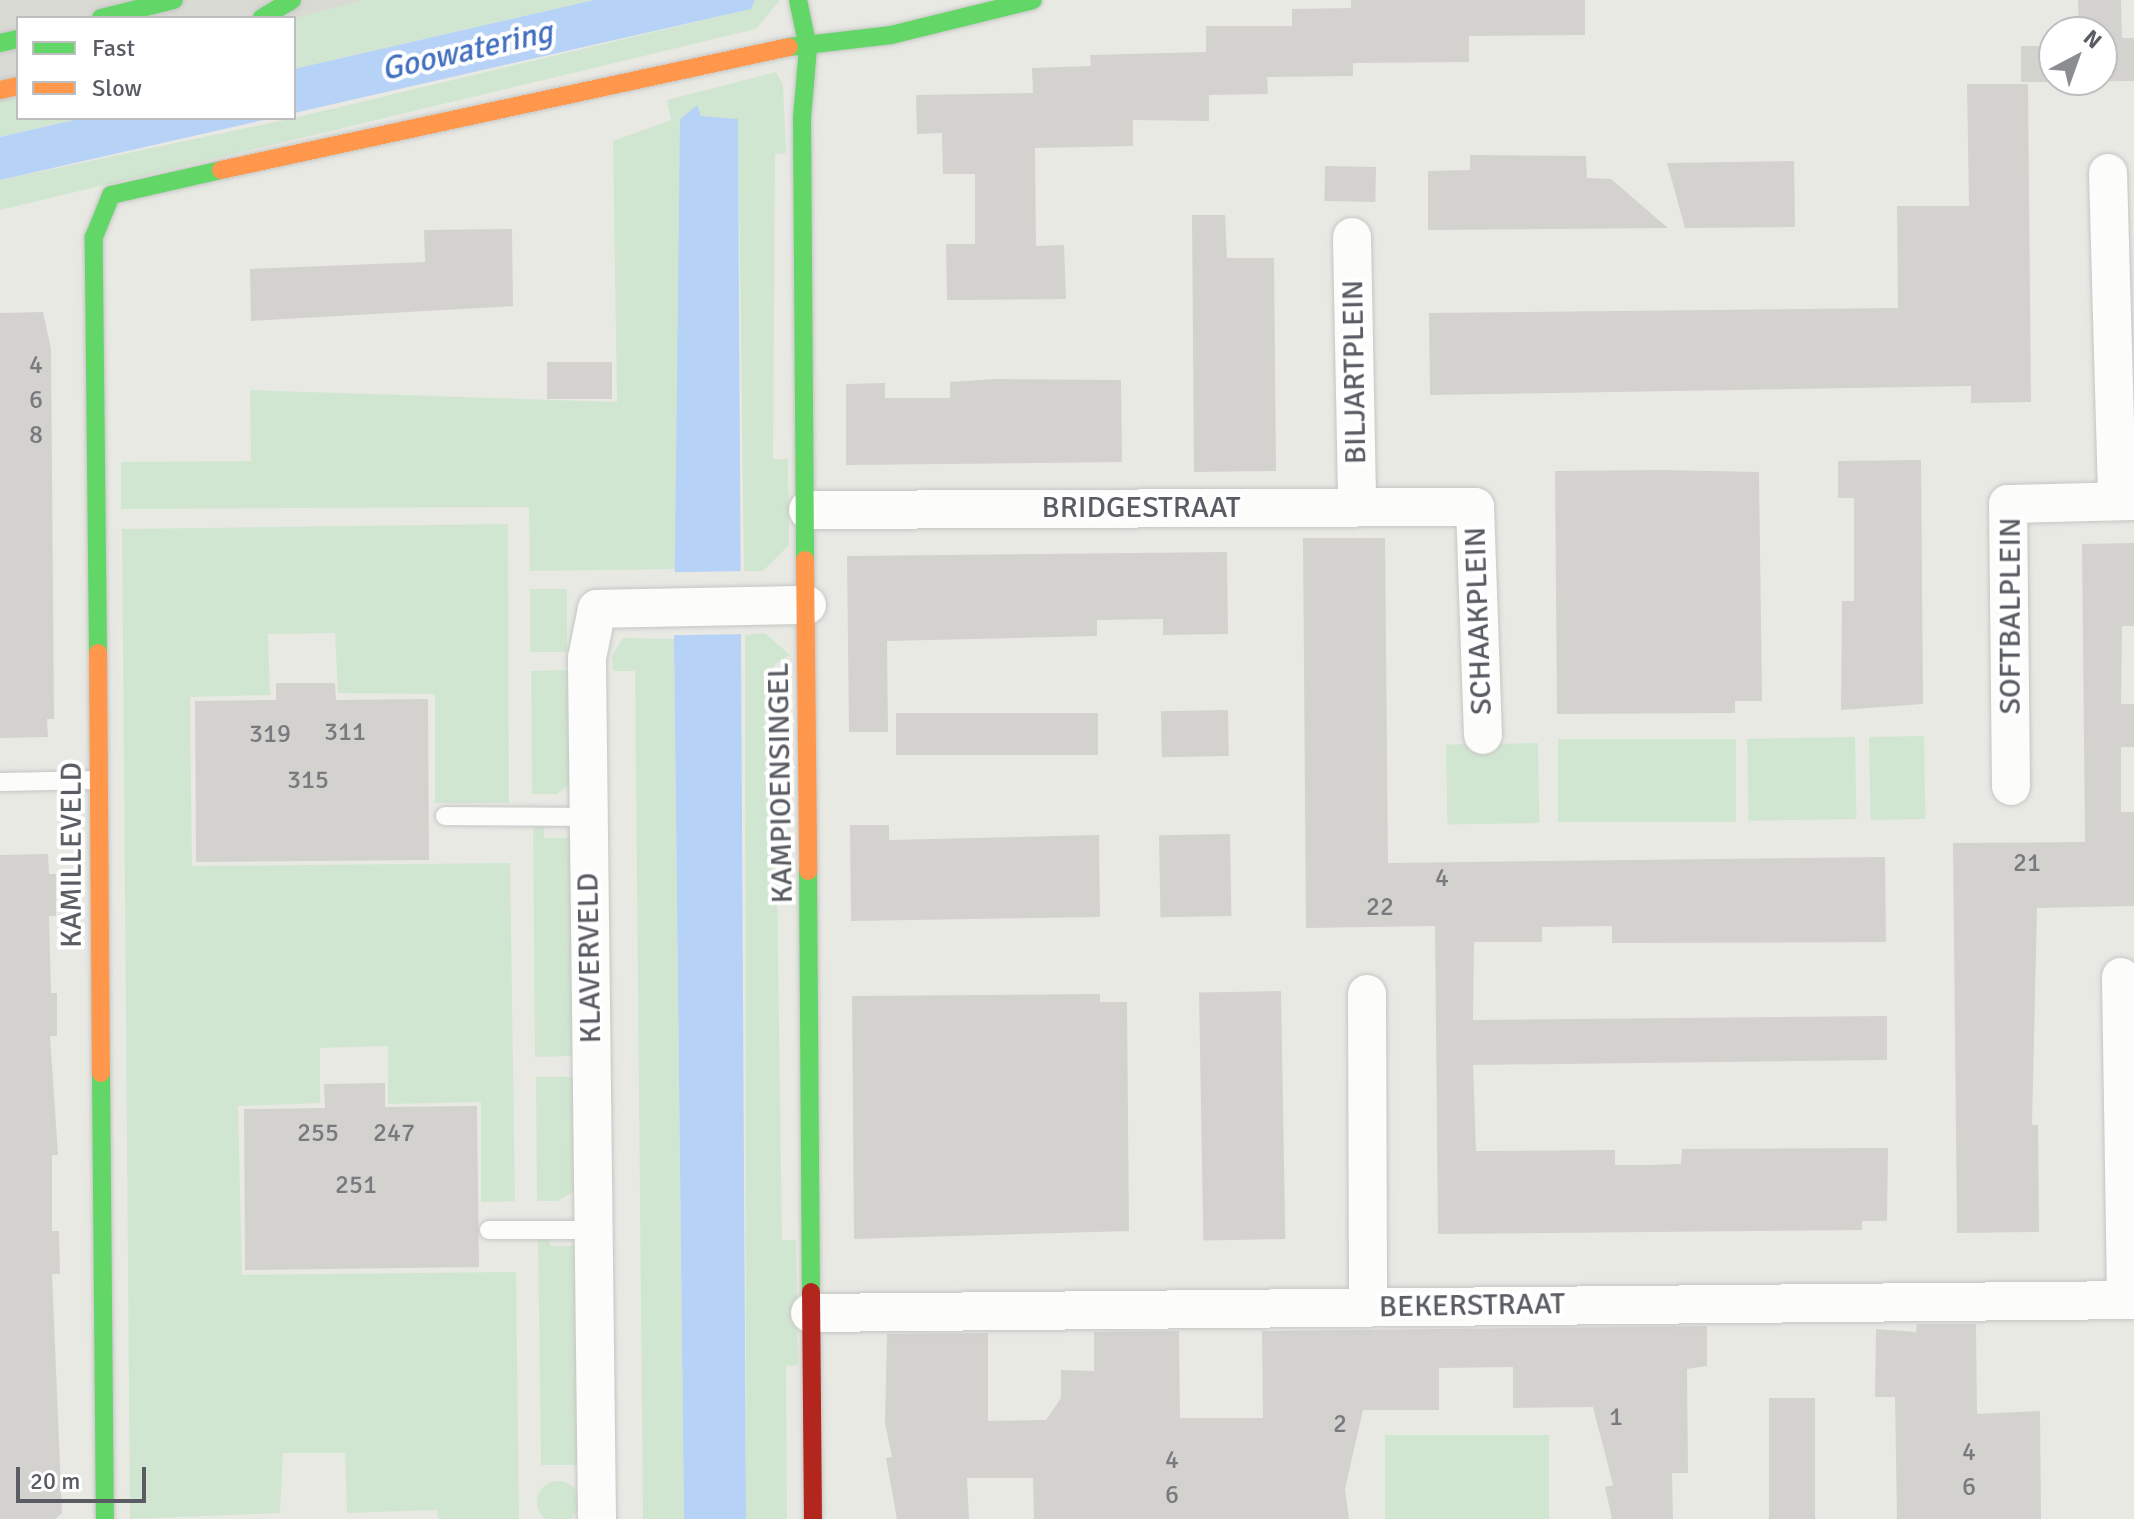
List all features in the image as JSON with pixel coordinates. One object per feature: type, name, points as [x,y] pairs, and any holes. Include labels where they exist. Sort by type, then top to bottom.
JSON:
[{"type":"street","points":[[109,16],[174,0]]},
{"type":"street","points":[[265,16],[292,0]]},
{"type":"street","name":"KAMPIOENSINGEL","points":[[798,0],[808,48],[802,118],[808,510],[813,1519]]},
{"type":"street","points":[[808,48],[1033,0]]},
{"type":"street","name":"KAMILLEVELD","points":[[105,1519],[94,237],[111,195],[734,54],[808,48]]},
{"type":"street","points":[[2108,173],[2125,501]]},
{"type":"street","name":"BILJARTPLEIN","points":[[1352,237],[1357,507]]},
{"type":"street","name":"SOFTBALPLEIN","points":[[2011,786],[2008,504],[2125,501]]},
{"type":"street","name":"BRIDGESTRAAT","points":[[808,510],[1475,507]]},
{"type":"street","name":"SCHAAKPLEIN","points":[[1475,507],[1483,735]]},
{"type":"street","name":"KLAVERVELD","points":[[597,1519],[587,658],[597,609],[807,605]]},
{"type":"street","points":[[2121,977],[2130,1300]]},
{"type":"street","points":[[1367,994],[1368,1308]]},
{"type":"street","name":"BEKERSTRAAT","points":[[810,1313],[2130,1300]]},
{"type":"lane","points":[[0,782],[99,780]]},
{"type":"lane","points":[[445,816],[588,817]]},
{"type":"lane","points":[[489,1230],[593,1230]]},
{"type":"shaded area","points":[[0,0],[533,0],[296,18],[16,16],[16,119],[0,123]]},
{"type":"green space","points":[[362,0],[594,0],[296,69],[296,18]]},
{"type":"green space","points":[[755,0],[780,0],[756,29],[0,210],[0,180],[296,120],[296,118],[750,9]]},
{"type":"green space","points":[[776,72],[783,85],[786,153],[775,154],[773,459],[788,459],[789,545],[763,571],[744,571],[738,119],[681,119],[676,569],[530,571],[529,507],[121,509],[121,462],[251,461],[250,390],[617,402],[613,141],[671,120],[667,100]]},
{"type":"green space","points":[[16,98],[16,120],[74,120],[0,137],[0,102]]},
{"type":"green space","points":[[508,524],[509,803],[435,803],[435,694],[338,693],[335,633],[268,634],[270,695],[190,697],[192,866],[510,863],[515,1201],[481,1202],[481,1102],[388,1104],[388,1046],[320,1048],[320,1103],[238,1106],[242,1275],[516,1272],[519,1519],[438,1519],[437,1510],[347,1513],[345,1453],[283,1453],[280,1513],[130,1519],[122,529]]},
{"type":"green space","points":[[530,589],[567,589],[567,652],[530,652]]},
{"type":"green space","points":[[765,633],[790,655],[774,665],[782,1240],[796,1240],[798,1365],[786,1366],[787,1519],[746,1519],[745,635]]},
{"type":"green space","points":[[623,638],[674,639],[684,1519],[643,1519],[635,671],[613,671],[612,656]]},
{"type":"green space","points":[[569,670],[570,784],[557,794],[532,794],[531,671]]},
{"type":"green space","points":[[1924,736],[1925,819],[1870,820],[1869,737]]},
{"type":"green space","points":[[1855,737],[1856,819],[1748,821],[1747,739]]},
{"type":"green space","points":[[1558,739],[1736,739],[1736,822],[1558,822]]},
{"type":"green space","points":[[1538,743],[1539,823],[1447,825],[1446,745]]},
{"type":"green space","points":[[533,822],[544,822],[544,838],[570,838],[573,1056],[535,1057]]},
{"type":"green space","points":[[536,1077],[573,1077],[574,1191],[558,1201],[537,1201]]},
{"type":"green space","points":[[538,1235],[549,1235],[550,1246],[575,1246],[577,1465],[541,1465]]},
{"type":"green space","points":[[1385,1435],[1549,1435],[1549,1519],[1385,1519]]},
{"type":"green space","points":[[550,1483],[566,1483],[577,1494],[577,1510],[568,1520],[548,1520],[539,1510],[539,1494]]},
{"type":"water","name":"Goowatering","points":[[594,0],[755,0],[751,9],[296,113],[296,69]]},
{"type":"water","points":[[697,105],[701,116],[738,119],[746,1519],[684,1519],[674,639],[680,119]]},
{"type":"water","points":[[74,120],[263,120],[0,180],[0,137]]},
{"type":"pier","points":[[748,571],[749,634],[673,635],[672,572]]},
{"type":"building","points":[[1351,0],[1585,0],[1585,35],[1469,36],[1469,62],[1353,63],[1353,76],[1267,77],[1268,94],[1209,95],[1209,121],[1133,120],[1133,146],[1035,148],[1036,246],[1064,245],[1066,299],[947,300],[946,244],[975,244],[975,174],[943,174],[942,133],[917,134],[916,95],[1033,93],[1032,68],[1091,66],[1090,55],[1206,52],[1206,26],[1292,26],[1292,9],[1351,8]]},
{"type":"building","points":[[2078,0],[2121,0],[2122,38],[2134,38],[2134,81],[2118,81],[2118,16],[2078,16]]},
{"type":"building","points":[[2021,46],[2038,46],[2038,82],[2021,82]]},
{"type":"building","points":[[1967,84],[2028,84],[2031,402],[1971,403],[1971,386],[1430,395],[1429,313],[1898,308],[1897,206],[1969,206]]},
{"type":"building","points":[[1470,155],[1586,156],[1587,178],[1611,179],[1668,228],[1428,230],[1428,171],[1470,170]]},
{"type":"building","points":[[1794,161],[1795,227],[1685,228],[1667,163]]},
{"type":"building","points":[[1325,166],[1376,167],[1375,202],[1324,201]]},
{"type":"building","points":[[1192,215],[1225,215],[1227,258],[1274,258],[1276,471],[1194,472]]},
{"type":"building","points":[[512,229],[513,306],[251,321],[250,269],[425,262],[424,230]]},
{"type":"building","points":[[43,312],[51,349],[54,719],[47,719],[48,737],[0,738],[0,313]]},
{"type":"building","points":[[547,362],[612,362],[612,399],[547,399]]},
{"type":"building","points":[[995,379],[1121,380],[1122,462],[846,465],[846,384],[885,383],[885,398],[950,398],[950,382]]},
{"type":"building","points":[[1921,460],[1923,704],[1841,710],[1842,601],[1854,601],[1854,498],[1838,498],[1838,461]]},
{"type":"building","points":[[1555,471],[1759,472],[1762,701],[1735,701],[1735,713],[1557,714]]},
{"type":"building","points":[[1303,538],[1385,538],[1388,863],[1885,857],[1886,942],[1612,943],[1612,926],[1542,927],[1542,942],[1474,942],[1473,1020],[1887,1016],[1887,1060],[1473,1065],[1476,1151],[1615,1150],[1615,1165],[1649,1165],[1681,1164],[1682,1149],[1888,1148],[1887,1221],[1862,1221],[1862,1230],[1438,1234],[1435,926],[1306,928]]},
{"type":"building","points":[[2134,543],[2134,626],[2122,626],[2121,704],[2134,704],[2134,747],[2121,747],[2121,812],[2134,812],[2134,906],[2037,908],[2032,1125],[2038,1125],[2039,1232],[1957,1233],[1953,843],[2085,842],[2082,544]]},
{"type":"building","points":[[1227,552],[1228,634],[1163,635],[1163,619],[1097,620],[1097,636],[887,641],[888,732],[849,732],[847,556]]},
{"type":"building","points":[[276,683],[335,683],[336,700],[428,699],[429,860],[196,862],[195,701],[276,700]]},
{"type":"building","points":[[1228,710],[1229,756],[1162,757],[1161,711]]},
{"type":"building","points":[[896,713],[1098,713],[1098,755],[896,755]]},
{"type":"building","points":[[850,825],[889,825],[889,840],[1099,835],[1100,917],[851,921]]},
{"type":"building","points":[[1230,834],[1231,916],[1160,917],[1159,835]]},
{"type":"building","points":[[48,854],[49,874],[56,874],[56,916],[49,916],[51,993],[57,993],[57,1036],[50,1036],[58,1155],[52,1155],[52,1231],[59,1231],[60,1274],[52,1274],[62,1513],[55,1519],[0,1519],[0,855]]},
{"type":"building","points":[[1281,991],[1285,1239],[1203,1240],[1199,992]]},
{"type":"building","points":[[1100,994],[1100,1002],[1127,1002],[1129,1231],[854,1239],[852,996]]},
{"type":"building","points":[[385,1083],[385,1107],[477,1106],[479,1267],[245,1270],[244,1109],[325,1108],[324,1084]]},
{"type":"building","points":[[1917,1324],[1976,1324],[1977,1414],[2040,1411],[2041,1519],[1897,1519],[1895,1397],[1875,1397],[1876,1329],[1916,1332]]},
{"type":"building","points":[[1707,1326],[1707,1366],[1687,1369],[1688,1473],[1672,1473],[1673,1519],[1612,1519],[1605,1487],[1613,1485],[1593,1407],[1513,1408],[1513,1367],[1439,1368],[1439,1410],[1363,1410],[1345,1489],[1349,1519],[1034,1519],[1033,1478],[967,1478],[969,1519],[897,1519],[886,1458],[892,1457],[885,1423],[887,1334],[988,1333],[988,1421],[1046,1420],[1061,1398],[1061,1370],[1094,1371],[1094,1332],[1179,1331],[1180,1418],[1263,1418],[1262,1331]]},
{"type":"building","points":[[1769,1398],[1815,1398],[1815,1519],[1769,1519]]},
{"type":"traffic: fast","points":[[109,16],[174,0]]},
{"type":"traffic: fast","points":[[265,16],[292,0]]},
{"type":"traffic: fast","points":[[798,0],[808,48],[802,118],[805,560]]},
{"type":"traffic: fast","points":[[789,47],[891,35],[1033,0]]},
{"type":"traffic: fast","points":[[0,43],[16,39]]},
{"type":"traffic: fast","points":[[98,653],[94,237],[111,195],[221,170]]},
{"type":"traffic: fast","points":[[808,871],[811,1292]]},
{"type":"traffic: fast","points":[[101,1073],[105,1519]]},
{"type":"traffic: slow","points":[[221,170],[789,47]]},
{"type":"traffic: slow","points":[[0,90],[16,86]]},
{"type":"traffic: slow","points":[[805,560],[808,871]]},
{"type":"traffic: slow","points":[[98,653],[101,1073]]},
{"type":"traffic: jam","points":[[811,1292],[813,1519]]}]
